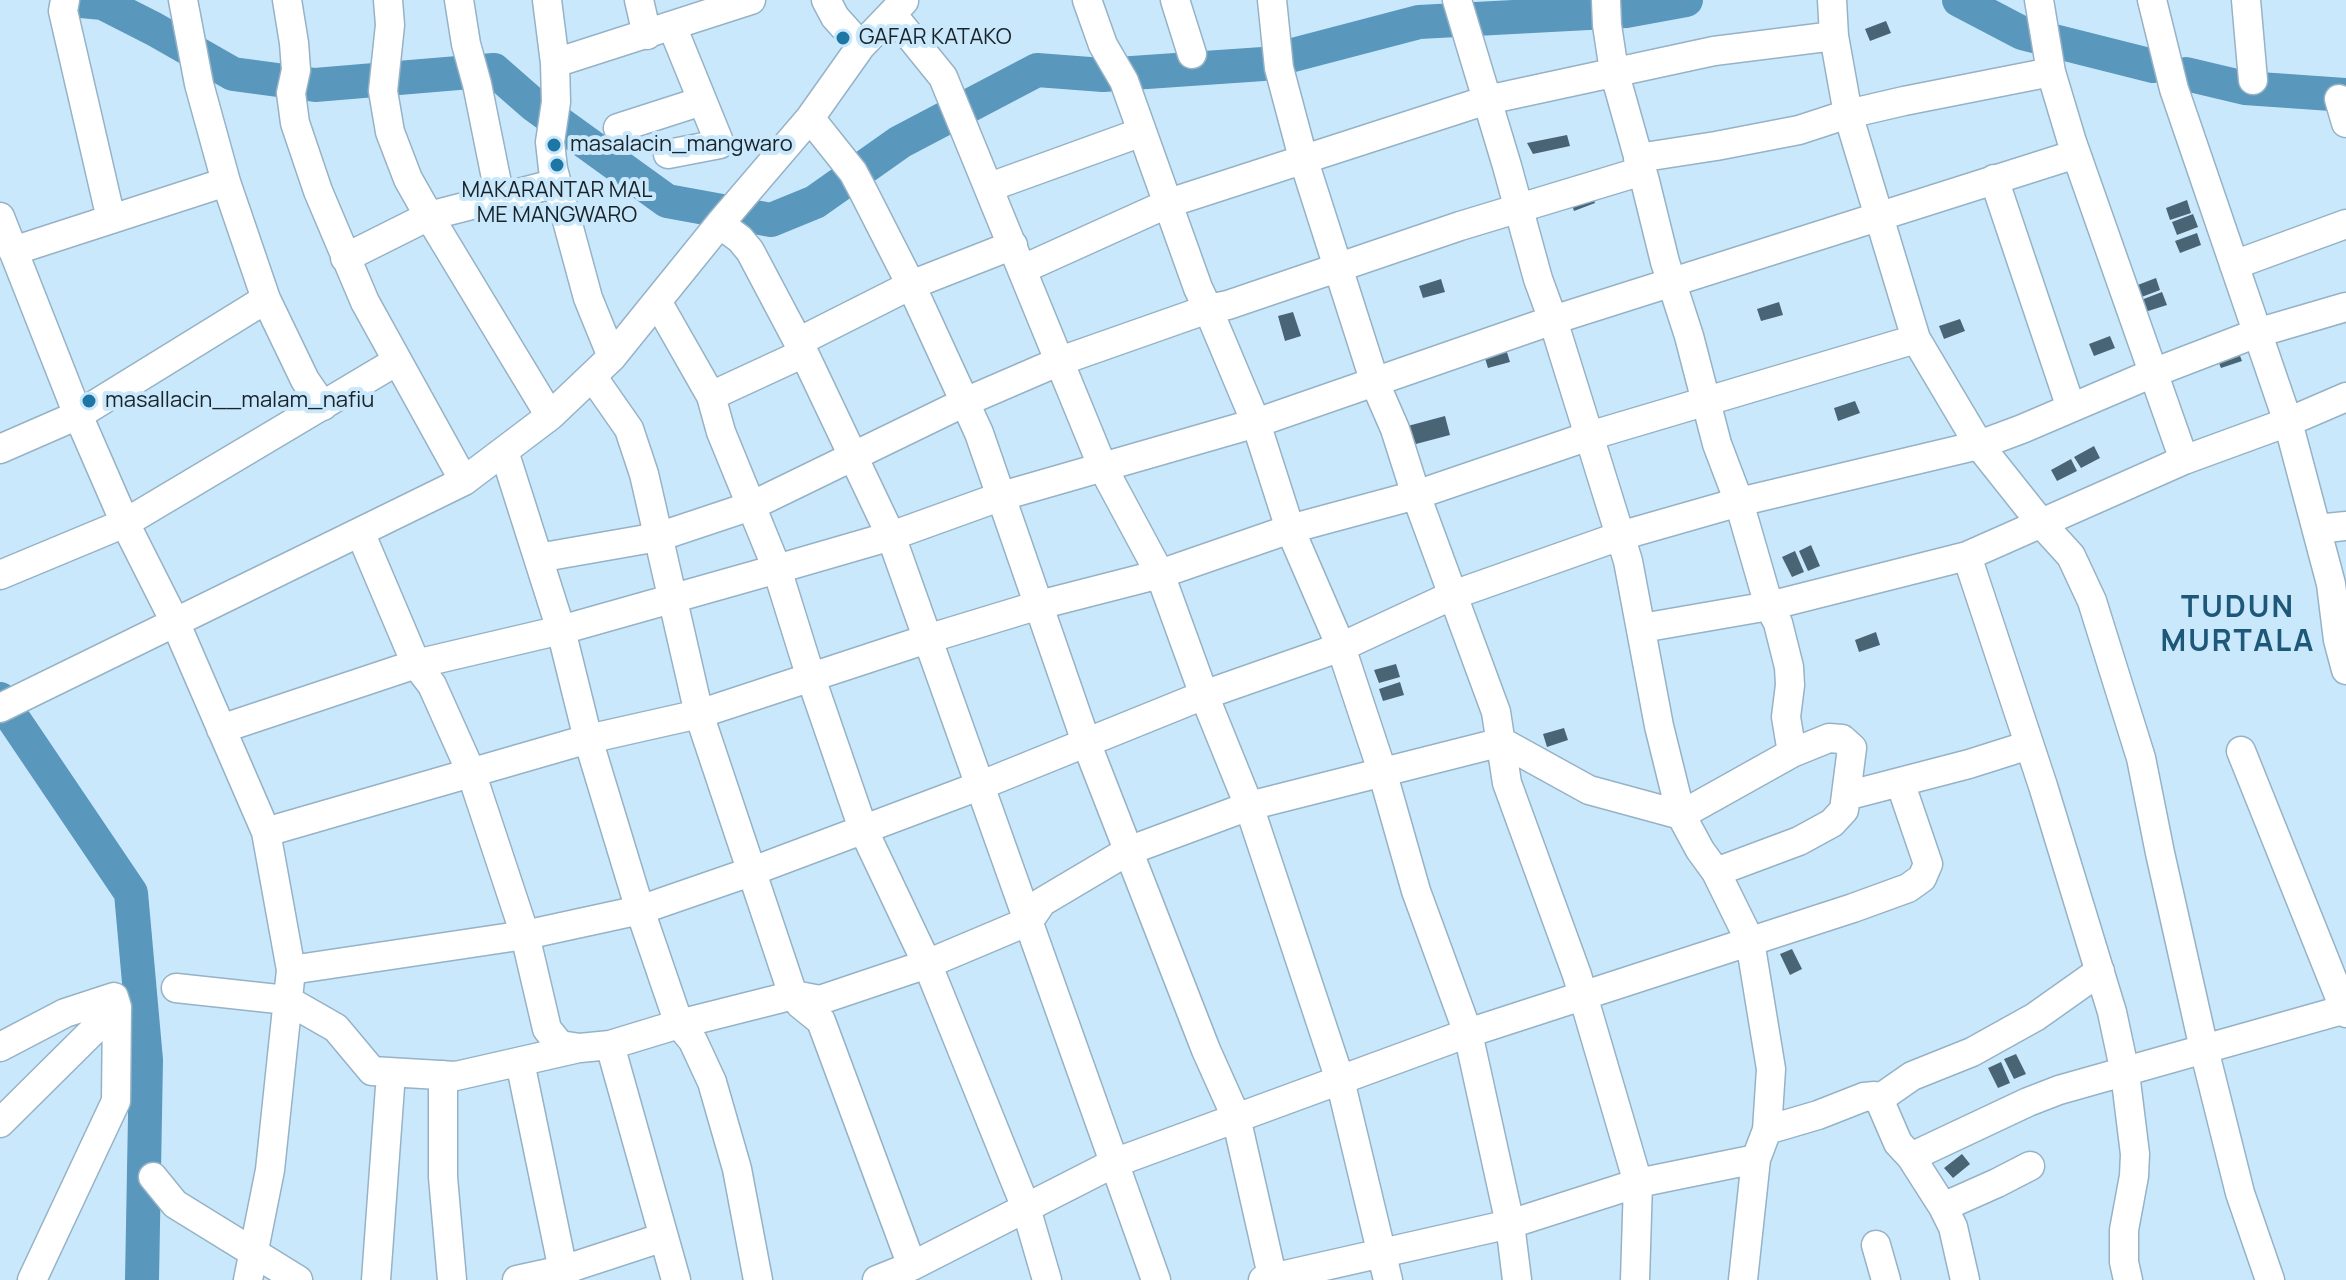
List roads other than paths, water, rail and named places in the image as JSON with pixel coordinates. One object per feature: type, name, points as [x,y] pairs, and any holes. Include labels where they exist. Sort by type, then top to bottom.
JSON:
[{"type":"street","points":[[287,0],[294,43],[295,123],[304,153],[365,302],[464,481]]},
{"type":"street","points":[[388,0],[390,25],[384,79],[390,132],[408,179],[550,416]]},
{"type":"street","points":[[459,0],[500,198]]},
{"type":"street","points":[[547,0],[555,63],[556,102],[550,142],[557,183],[588,298],[602,366],[644,474],[699,714],[794,995],[821,1021],[912,1266]]},
{"type":"street","points":[[639,0],[702,101],[720,144],[668,154]]},
{"type":"street","points":[[826,0],[835,17],[861,46]]},
{"type":"street","points":[[1087,0],[1103,45],[1124,81],[1193,274],[1256,423],[1290,529],[1341,647],[1382,771],[1416,891],[1468,1033],[1510,1224],[1517,1280]]},
{"type":"street","points":[[1175,0],[1192,54]]},
{"type":"street","points":[[1272,0],[1279,68],[1303,158],[1375,383],[1395,429],[1416,495],[1496,712],[1507,783],[1577,975],[1638,1183],[1635,1280]]},
{"type":"street","points":[[1832,0],[1834,36],[1848,114],[1916,339],[1979,445],[2071,556],[2092,601],[2141,758],[2204,1049],[2240,1193],[2270,1280]]},
{"type":"street","points":[[2039,0],[2047,53],[2076,154],[2184,460]]},
{"type":"street","points":[[2152,0],[2174,89],[2288,422],[2331,584],[2338,640],[2346,670]]},
{"type":"street","points":[[2246,0],[2253,80]]},
{"type":"street","points":[[183,1],[199,84],[226,182],[266,299],[305,380],[323,406]]},
{"type":"street","points":[[1457,2],[1538,279],[1628,561],[1659,726],[1681,815],[1716,872],[1750,941],[1771,1069],[1767,1130],[1756,1159],[1743,1280]]},
{"type":"street","points":[[555,63],[734,3]]},
{"type":"street","points":[[64,5],[111,219]]},
{"type":"street","points":[[0,708],[464,481],[550,416],[602,366],[658,303],[810,118],[861,46],[898,7],[943,77],[1103,468],[1160,574],[1249,806],[1340,1080],[1386,1267]]},
{"type":"street","points":[[1606,10],[1614,71],[1665,262],[1689,336],[1717,444],[1739,502],[1769,606],[1778,623],[1789,667],[1786,717],[1792,753]]},
{"type":"street","points":[[711,396],[911,285],[1018,257],[1303,158],[1487,100],[1714,51],[1834,36]]},
{"type":"street","points":[[538,558],[658,537],[751,506],[965,402],[1060,361],[1208,309],[1519,208],[1640,165],[1799,130],[2047,53]]},
{"type":"street","points":[[618,128],[702,101]]},
{"type":"street","points":[[810,118],[857,180],[911,285],[979,433],[1086,742],[1206,1050],[1236,1117],[1270,1279],[1386,1267],[1638,1183],[1756,1159]]},
{"type":"street","points":[[990,187],[1142,132]]},
{"type":"street","points":[[221,729],[416,664],[561,630],[777,569],[891,536],[1002,496],[1256,423],[1553,320],[2076,154]]},
{"type":"street","points":[[1994,179],[2071,408]]},
{"type":"street","points":[[13,251],[226,182]]},
{"type":"street","points":[[345,258],[429,216],[557,183]]},
{"type":"street","points":[[0,217],[78,415],[125,523],[176,624],[266,832],[291,970],[270,1170],[251,1267]]},
{"type":"street","points":[[725,218],[750,251],[801,347],[891,536],[1156,1280]]},
{"type":"street","points":[[2234,265],[2346,224]]},
{"type":"street","points":[[0,449],[78,415],[266,299]]},
{"type":"street","points":[[658,303],[711,396],[721,432],[777,569],[863,829],[927,964],[1026,1208],[1047,1280]]},
{"type":"street","points":[[291,970],[525,935],[640,910],[979,786],[1204,695],[1341,647],[1453,595],[1620,536],[1739,502],[1979,445],[2257,333],[2346,307]]},
{"type":"street","points":[[266,832],[588,739],[699,714],[927,639],[1039,605],[1160,574],[1290,529],[1416,495],[1589,436],[1916,339]]},
{"type":"street","points":[[5,572],[125,523],[397,361]]},
{"type":"street","points":[[1642,628],[1769,606],[1967,556],[2184,460],[2346,397]]},
{"type":"street","points":[[504,451],[561,630],[588,739],[640,910],[679,1024],[693,1041],[712,1082],[737,1169],[758,1280]]},
{"type":"street","points":[[2317,529],[2346,526]]},
{"type":"street","points":[[360,532],[416,664],[432,685],[471,772],[525,935],[547,1029],[560,1045],[580,1048]]},
{"type":"street","points":[[1967,556],[2112,1012],[2125,1073],[2135,1154],[2124,1230],[2124,1262],[2128,1280]]},
{"type":"street","points":[[176,988],[287,1000],[336,1028],[372,1071],[456,1076],[580,1048],[610,1045],[794,995],[820,1000],[927,964],[1029,921],[1042,902],[1128,851],[1249,806],[1502,742],[1589,790],[1681,815],[1792,753],[1829,738],[1842,739],[1852,748],[1844,810],[1832,823],[1799,841],[1716,872]]},
{"type":"street","points":[[1846,796],[2029,745]]},
{"type":"street","points":[[1911,1157],[2059,1090],[2346,1010],[2241,751]]},
{"type":"street","points":[[877,1280],[912,1266],[1114,1163],[1468,1033],[1908,888],[1922,878],[1928,864],[1900,782]]},
{"type":"street","points":[[1879,1099],[1912,1076],[1972,1052],[2035,1017],[2100,971]]},
{"type":"street","points":[[0,1047],[65,1013],[114,997],[117,1007],[116,1101],[32,1280]]},
{"type":"street","points":[[0,1123],[117,1007]]},
{"type":"street","points":[[610,1045],[676,1280]]},
{"type":"street","points":[[520,1062],[567,1272]]},
{"type":"street","points":[[376,1280],[391,1073]]},
{"type":"street","points":[[443,1075],[443,1177],[452,1280]]},
{"type":"street","points":[[1767,1130],[1864,1097],[1875,1096],[1879,1099],[1898,1143],[1911,1157],[1953,1227],[1965,1280]]},
{"type":"street","points":[[1943,1207],[2030,1166]]},
{"type":"street","points":[[153,1177],[175,1204],[251,1267],[298,1280]]},
{"type":"street","points":[[517,1280],[567,1272],[664,1237]]},
{"type":"street","points":[[1876,1245],[1886,1280]]},
{"type":"street","points":[[567,1272],[599,1280]]},
{"type":"waterway","points":[[70,0],[103,3],[233,74],[315,85],[494,70],[534,105],[667,201],[771,220],[815,202],[900,142],[1037,70],[1103,75],[1263,64]]},
{"type":"waterway","points":[[1293,55],[1419,22],[1626,11],[1686,0]]},
{"type":"waterway","points":[[1959,0],[2022,33],[2153,66]]},
{"type":"waterway","points":[[2186,74],[2245,88],[2346,95]]},
{"type":"waterway","points":[[0,699],[131,893],[146,1060],[142,1280]]},
{"type":"place","name":"GAFAR KATAKO","points":[[843,38]]},
{"type":"place","name":"masalacin_mangwaro","points":[[554,145]]},
{"type":"place","name":"MAKARANTAR MAL ME MANGWARO","points":[[557,165]]},
{"type":"place","name":"masallacin__malam_nafiu","points":[[89,401]]},
{"type":"district","name":"TUDUN MURTALA","points":[[2238,626]]}]
